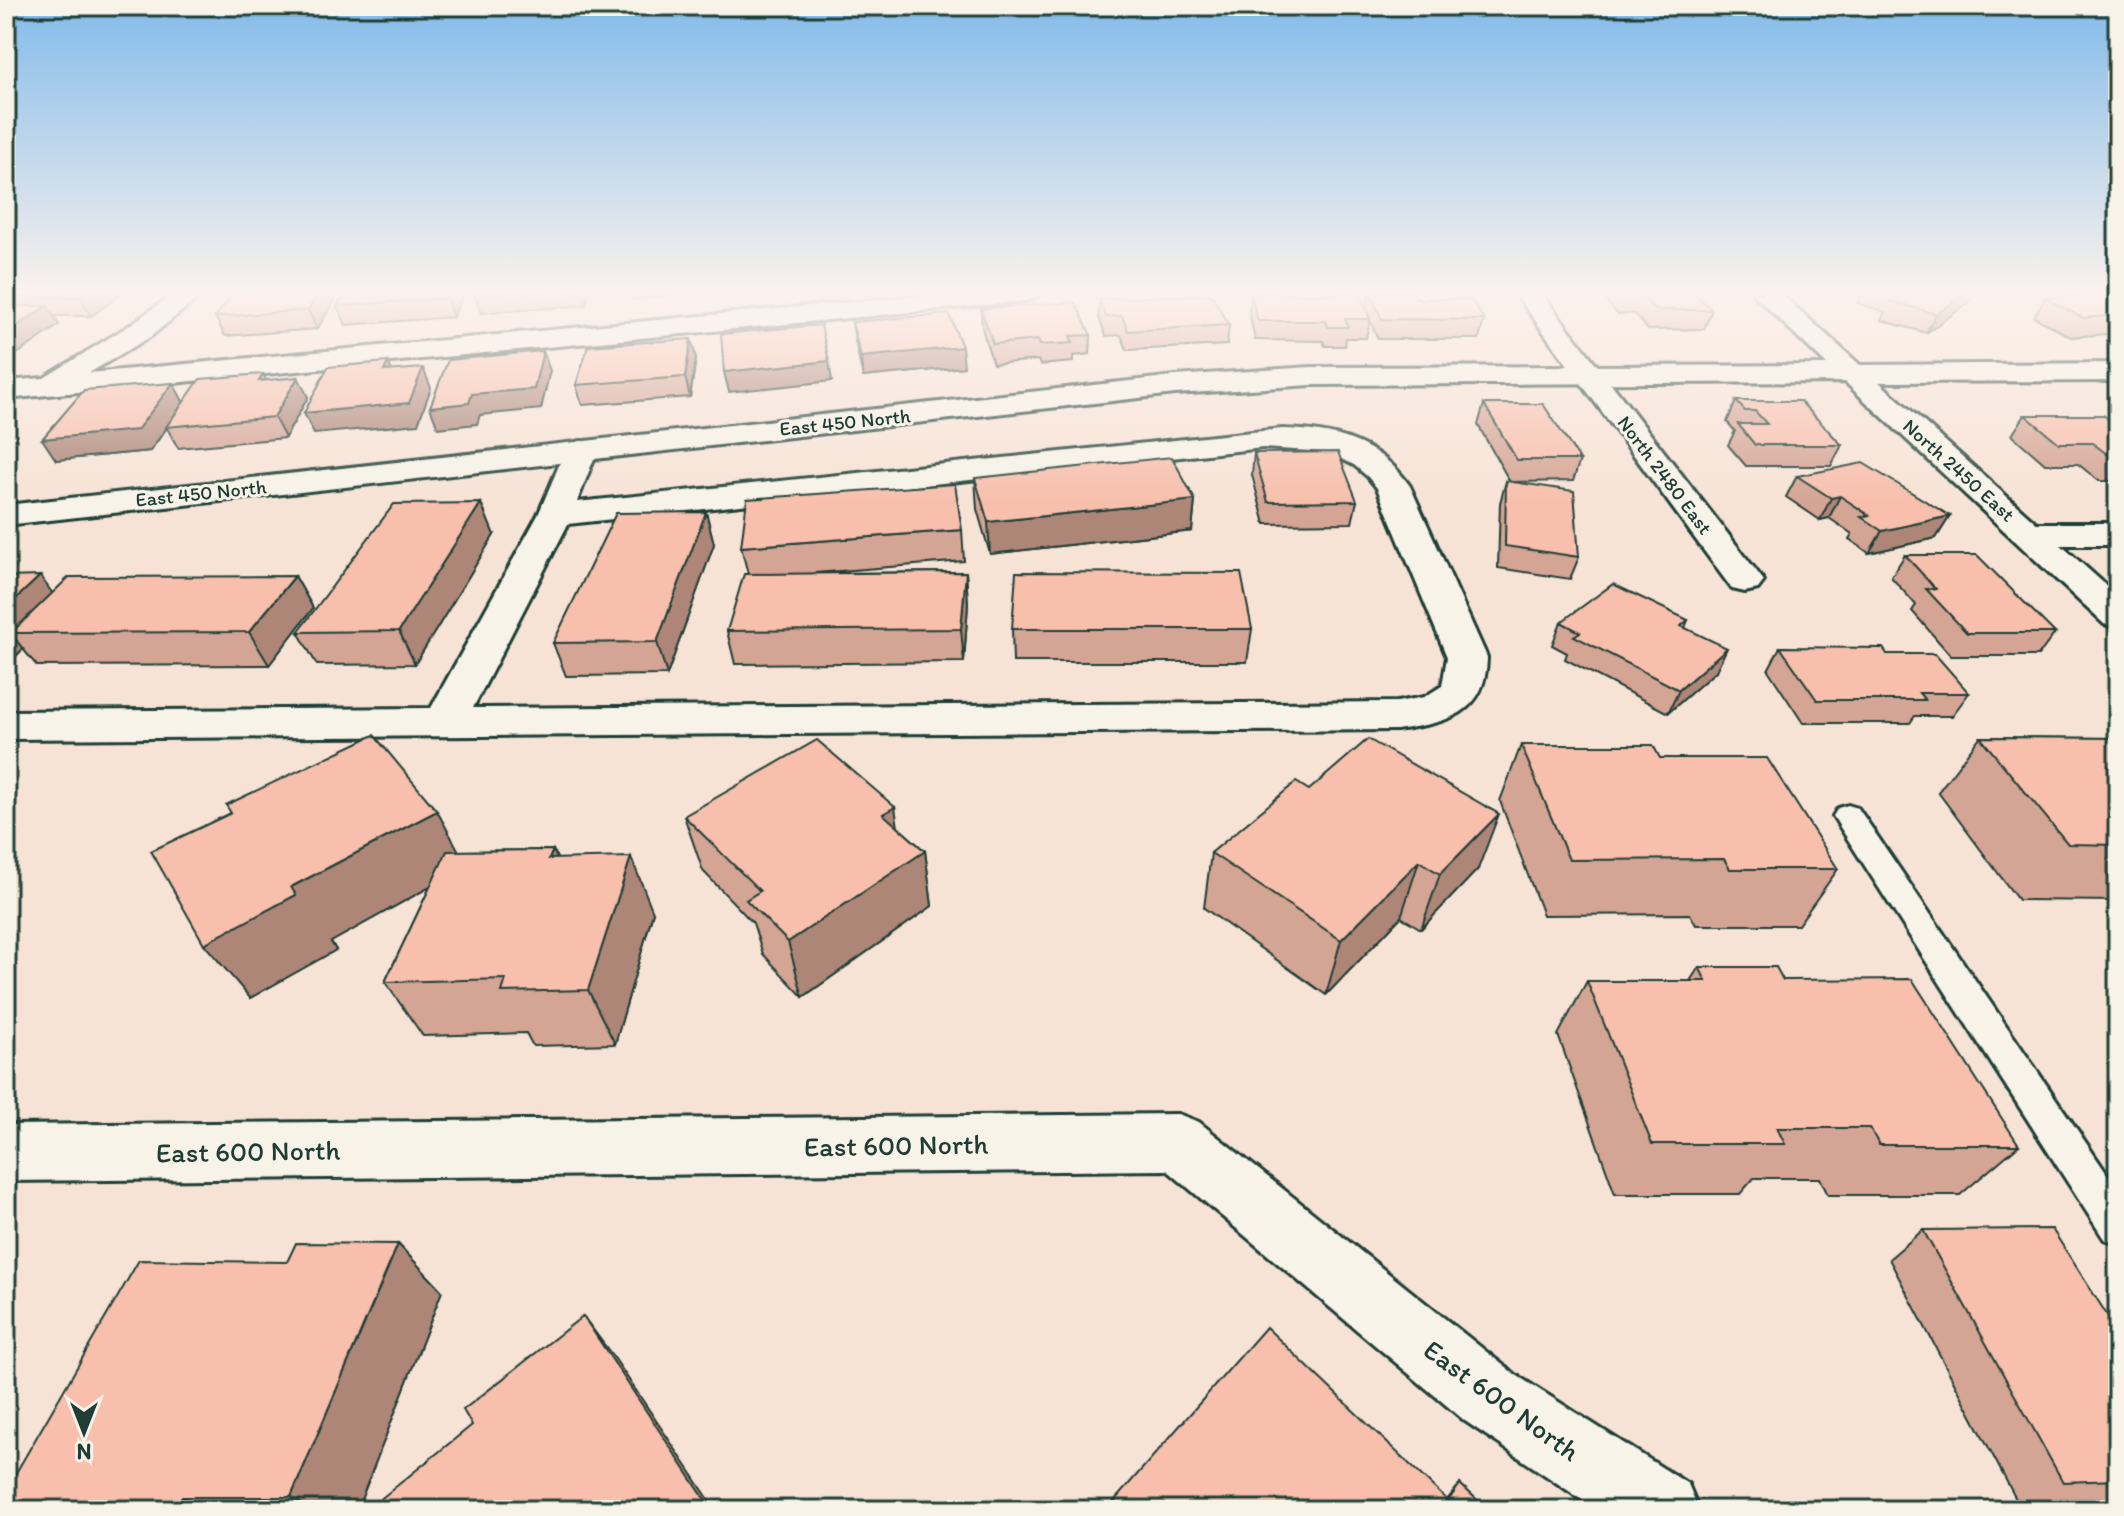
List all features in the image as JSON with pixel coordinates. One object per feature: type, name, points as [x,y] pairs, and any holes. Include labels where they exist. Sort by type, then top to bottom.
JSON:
[{"type":"street","points":[[6,412],[86,364]]},
{"type":"street","points":[[6,390],[256,364]]},
{"type":"street","name":"North 2480 East","points":[[1582,364],[1745,581]]},
{"type":"street","name":"North 2450 East","points":[[1843,364],[2118,616]]},
{"type":"street","name":"East 450 North","points":[[6,515],[1175,385],[1311,376],[2118,372]]},
{"type":"street","points":[[6,725],[1397,716],[1433,710],[1454,699],[1468,681],[1467,657],[1393,486],[1380,467],[1362,454],[1334,443],[1303,438],[1263,439],[555,515]]},
{"type":"street","points":[[444,722],[555,515],[581,451]]},
{"type":"street","points":[[2029,534],[2118,534]]},
{"type":"street","name":"East 600 North","points":[[6,1153],[1178,1142],[1489,1397],[1662,1510]]},
{"type":"lane","points":[[1848,816],[2118,1225]]},
{"type":"building","points":[[387,364],[384,371],[423,368],[409,403],[304,413],[328,367]]},
{"type":"building","points":[[447,364],[540,364],[534,389],[472,394],[469,403],[430,407]]},
{"type":"building","points":[[583,364],[687,364],[685,377],[576,385]]},
{"type":"building","points":[[723,364],[803,364],[724,372]]},
{"type":"building","points":[[263,374],[259,381],[298,377],[274,417],[166,427],[200,379]]},
{"type":"building","points":[[173,383],[137,430],[42,439],[84,390]]},
{"type":"building","points":[[1736,401],[1800,401],[1842,445],[1755,445],[1738,424],[1767,424],[1755,411],[1745,411]]},
{"type":"building","points":[[1484,404],[1543,404],[1580,460],[1517,460]]},
{"type":"building","points":[[2025,415],[2103,415],[2118,426],[2118,459],[2092,443],[2059,443]]},
{"type":"building","points":[[1338,452],[1357,501],[1268,502],[1254,453]]},
{"type":"building","points":[[1172,457],[1195,500],[988,522],[975,478]]},
{"type":"building","points":[[1863,463],[1950,516],[1882,531],[1861,517],[1869,515],[1840,496],[1831,498],[1797,476]]},
{"type":"building","points":[[1506,481],[1574,491],[1579,557],[1505,546]]},
{"type":"building","points":[[955,484],[962,530],[741,547],[747,499]]},
{"type":"building","points":[[481,503],[399,631],[298,632],[394,504]]},
{"type":"building","points":[[706,512],[657,642],[553,643],[616,513]]},
{"type":"building","points":[[1905,555],[1977,555],[2055,633],[1967,633],[1926,589],[1936,589]]},
{"type":"building","points":[[966,572],[961,629],[727,631],[744,574]]},
{"type":"building","points":[[1016,572],[1241,573],[1252,629],[1012,629]]},
{"type":"building","points":[[40,576],[6,608],[6,577]]},
{"type":"building","points":[[295,576],[249,632],[11,633],[69,577]]},
{"type":"building","points":[[1613,584],[1688,620],[1681,626],[1727,648],[1679,690],[1574,636],[1580,632],[1561,622]]},
{"type":"building","points":[[1780,647],[1883,648],[1887,654],[1935,654],[1969,693],[1919,693],[1925,700],[1817,700]]},
{"type":"building","points":[[374,735],[437,811],[291,887],[296,895],[204,944],[151,851],[231,813],[226,805]]},
{"type":"building","points":[[1980,737],[2118,738],[2118,845],[2068,844]]},
{"type":"building","points":[[1368,739],[1499,814],[1440,874],[1419,861],[1341,940],[1211,853],[1296,782],[1309,790]]},
{"type":"building","points":[[817,740],[895,807],[883,814],[925,851],[788,942],[746,900],[760,891],[684,816]]},
{"type":"building","points":[[1521,745],[1653,745],[1660,758],[1767,758],[1838,869],[1730,869],[1724,859],[1569,860]]},
{"type":"building","points":[[553,850],[549,859],[631,857],[588,990],[502,992],[506,979],[385,982],[447,851]]},
{"type":"building","points":[[1699,967],[1776,967],[1783,980],[1912,979],[2019,1145],[1879,1145],[1870,1128],[1777,1128],[1785,1144],[1652,1144],[1587,981],[1706,981]]},
{"type":"building","points":[[2052,1229],[2118,1332],[2118,1480],[2063,1482],[1923,1230]]},
{"type":"building","points":[[296,1243],[398,1244],[291,1497],[182,1497],[176,1510],[6,1510],[6,1490],[139,1260],[287,1262]]},
{"type":"building","points":[[583,1316],[706,1501],[697,1510],[367,1510],[472,1425],[463,1410]]},
{"type":"building","points":[[1266,1327],[1448,1501],[1460,1484],[1488,1510],[1122,1510],[1114,1501]]}]
